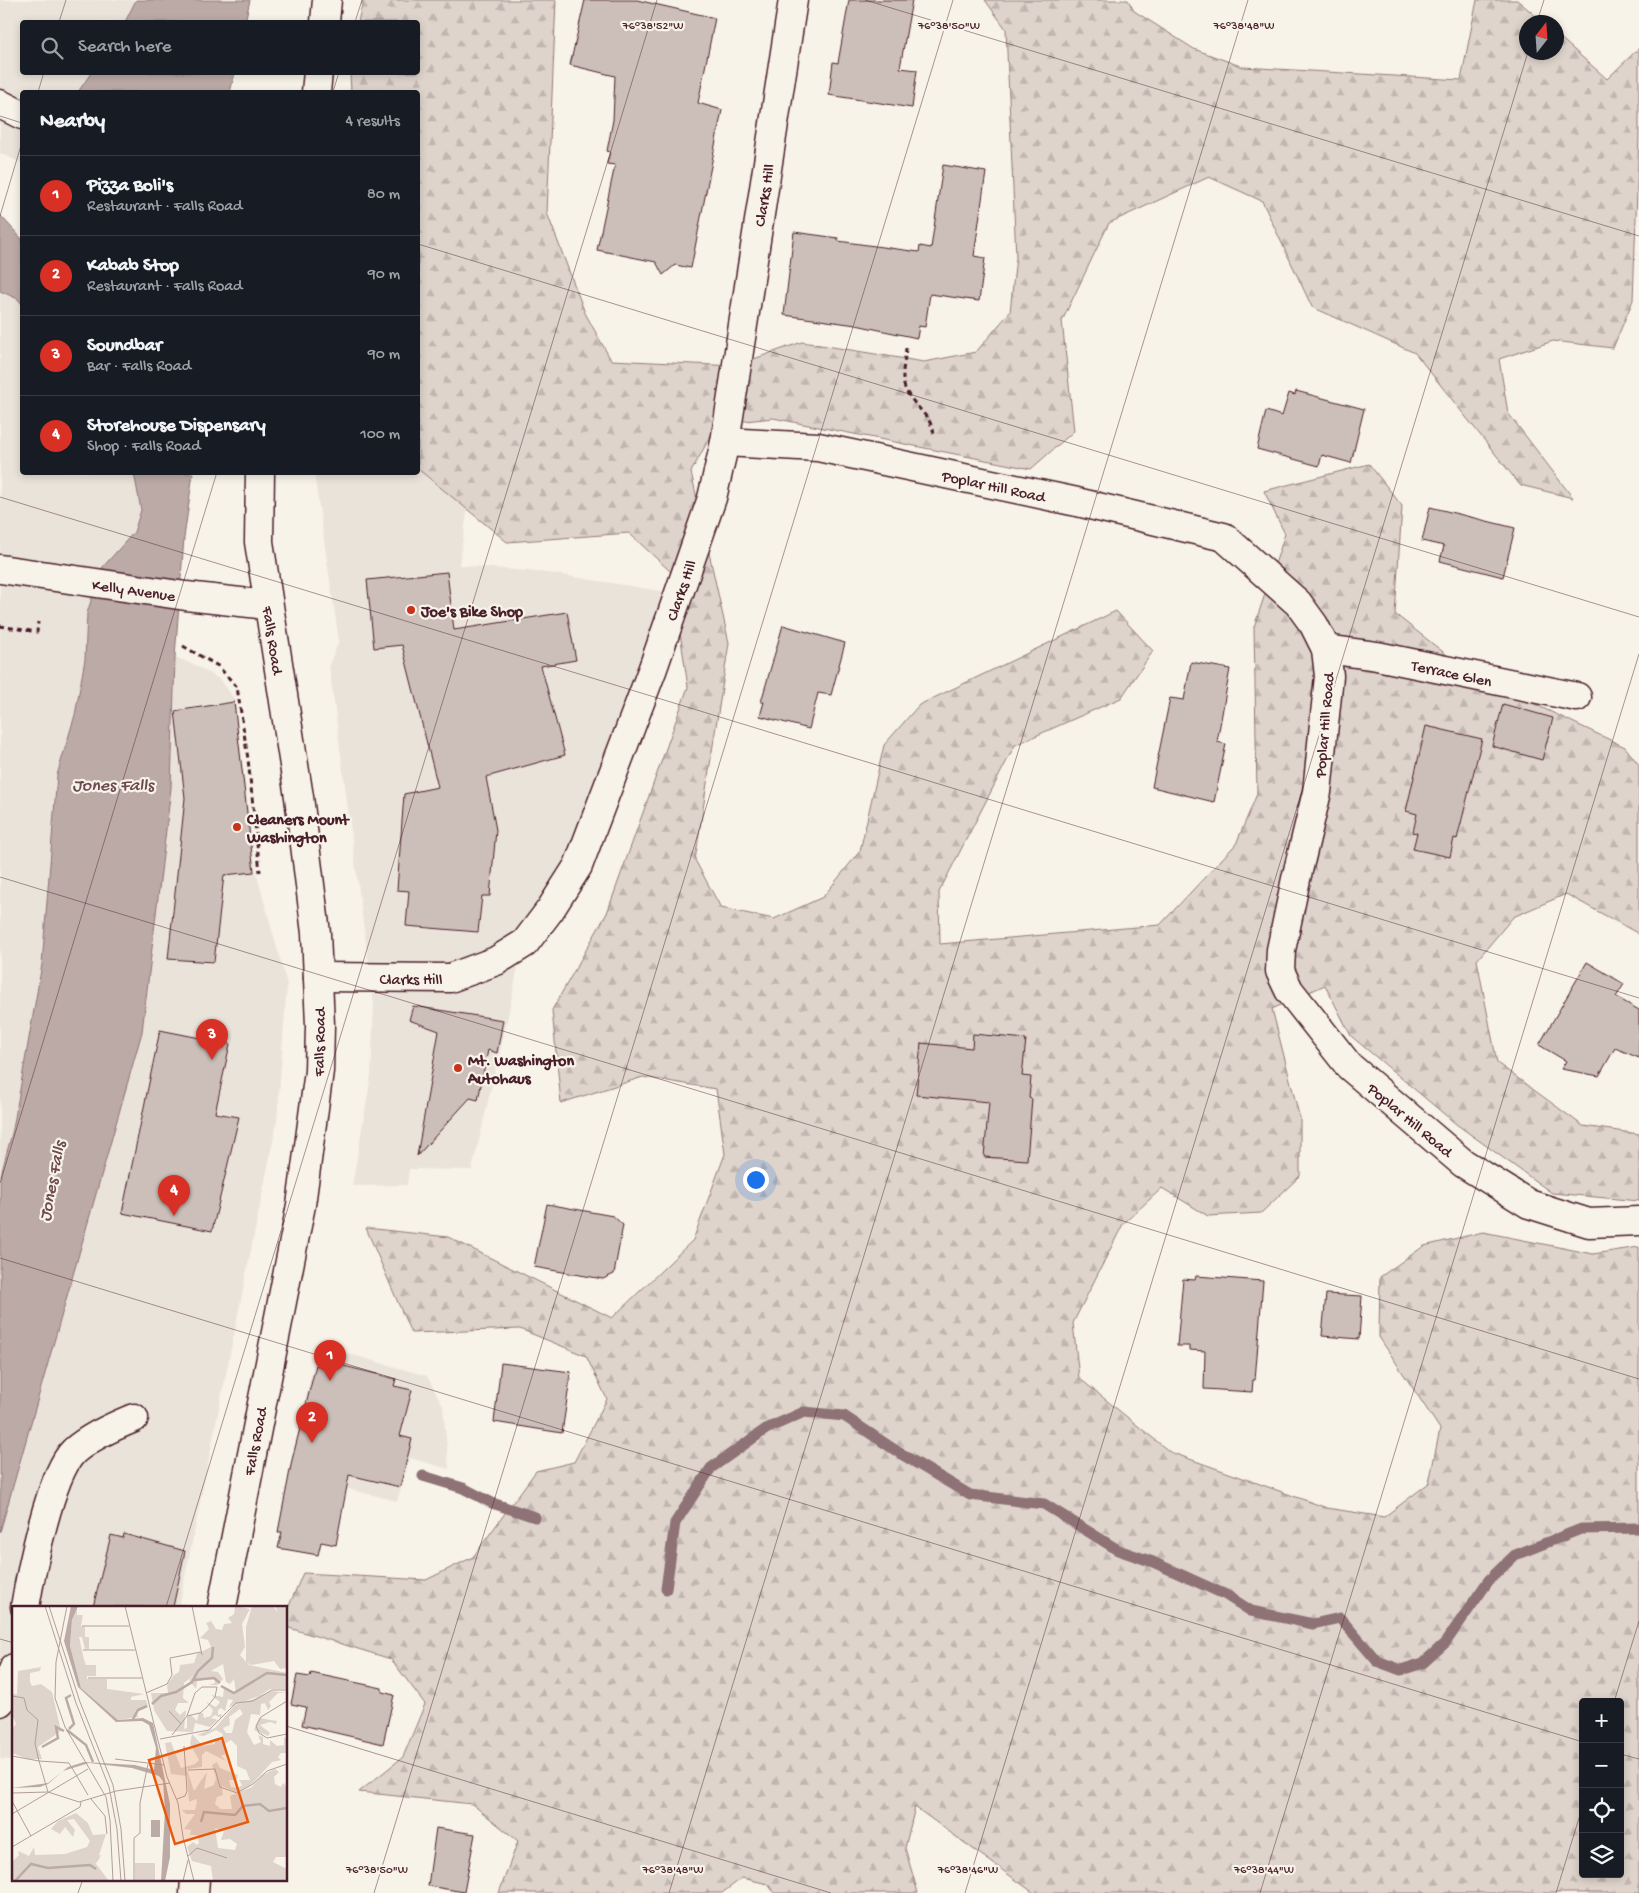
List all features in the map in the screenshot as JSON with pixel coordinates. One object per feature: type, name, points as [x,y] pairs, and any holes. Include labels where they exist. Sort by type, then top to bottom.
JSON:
[{"type":"street","points":[[325,20],[327,0]]},
{"type":"street","name":"Clarks Hill","points":[[318,977],[450,978],[496,961],[525,942],[545,917],[578,866],[653,668],[712,498],[725,442],[792,0]]},
{"type":"street","points":[[316,90],[318,75]]},
{"type":"street","name":"Poplar Hill Road","points":[[725,442],[818,447],[1077,502],[1224,537],[1298,603],[1314,625],[1326,649],[1329,676],[1317,792],[1281,950],[1280,971],[1289,990],[1348,1066],[1463,1163],[1529,1204],[1590,1223],[1639,1221]]},
{"type":"street","name":"Falls Road","points":[[222,1606],[301,1205],[319,1072],[318,977],[315,924],[299,797],[259,542],[260,475]]},
{"type":"street","name":"Kelly Avenue","points":[[0,569],[186,596],[268,605]]},
{"type":"street","name":"Terrace Glen","points":[[1326,649],[1377,656],[1577,698]]},
{"type":"street","points":[[25,1606],[29,1581],[56,1482],[73,1452],[108,1428],[134,1418]]},
{"type":"street","points":[[0,1702],[12,1673]]},
{"type":"street","points":[[194,1893],[195,1880]]},
{"type":"path","points":[[906,348],[904,385],[913,402],[934,428],[934,451],[928,470]]},
{"type":"path","points":[[0,626],[37,632],[38,622]]},
{"type":"path","points":[[183,646],[218,666],[237,687],[248,759],[260,872]]},
{"type":"shaded area","points":[[0,0],[136,0],[126,20],[20,20],[20,75],[90,75],[79,90],[20,90],[20,162],[0,153]]},
{"type":"shaded area","points":[[420,279],[501,292],[459,565],[549,573],[679,594],[560,883],[525,932],[508,1016],[472,1170],[409,1169],[407,1185],[352,1186],[371,1076],[374,1005],[329,665],[339,641],[314,475],[420,475]]},
{"type":"shaded area","points":[[0,291],[20,302],[20,475],[134,475],[141,510],[134,532],[102,568],[87,613],[85,659],[75,715],[57,775],[42,964],[13,1129],[0,1179]]},
{"type":"shaded area","points":[[175,657],[195,665],[221,680],[235,700],[256,872],[287,984],[277,1121],[179,1606],[12,1606],[12,1760],[0,1759],[0,1532],[142,1032],[171,788]]},
{"type":"shaded area","points":[[318,1345],[427,1376],[443,1406],[449,1469],[410,1458],[397,1501],[288,1474]]},
{"type":"green space","points":[[363,0],[556,0],[547,213],[585,313],[611,360],[734,366],[802,342],[924,362],[976,352],[1010,312],[1016,257],[1006,29],[985,0],[1128,0],[1134,11],[1194,49],[1243,67],[1461,80],[1477,0],[1517,0],[1535,15],[1519,15],[1519,60],[1564,60],[1564,41],[1607,79],[1639,48],[1639,134],[1633,300],[1613,348],[1553,341],[1499,359],[1508,413],[1573,498],[1520,485],[1415,353],[1312,307],[1262,201],[1209,177],[1109,223],[1062,321],[1074,431],[1031,469],[773,418],[717,424],[691,472],[729,643],[695,860],[721,908],[774,919],[823,897],[860,851],[884,745],[919,705],[1116,611],[1153,651],[1121,698],[1015,745],[939,892],[940,944],[1160,925],[1236,844],[1257,794],[1254,627],[1285,534],[1264,491],[1369,464],[1402,506],[1395,614],[1471,674],[1625,747],[1639,765],[1639,934],[1566,894],[1513,917],[1477,960],[1497,1063],[1583,1126],[1639,1134],[1639,1201],[1552,1193],[1456,1124],[1351,1036],[1325,985],[1272,1009],[1300,1119],[1300,1176],[1261,1213],[1208,1216],[1162,1188],[1123,1224],[1073,1323],[1079,1378],[1170,1452],[1327,1508],[1384,1517],[1429,1483],[1440,1429],[1379,1337],[1380,1277],[1424,1246],[1483,1232],[1593,1254],[1639,1247],[1639,1893],[1034,1893],[915,1807],[905,1848],[918,1893],[774,1893],[768,1884],[742,1878],[722,1893],[499,1893],[518,1841],[472,1804],[359,1792],[403,1757],[425,1704],[391,1659],[288,1628],[288,1608],[303,1573],[426,1580],[473,1557],[536,1471],[574,1462],[607,1399],[586,1356],[520,1329],[411,1333],[366,1228],[448,1237],[612,1318],[693,1240],[725,1154],[716,1089],[643,1077],[561,1103],[552,1010],[607,913],[688,687],[671,572],[629,533],[507,542],[420,471],[420,90],[351,90],[350,75],[420,75],[420,20],[358,20]]},
{"type":"water","points":[[136,0],[250,0],[245,20],[126,20]]},
{"type":"water","points":[[90,75],[234,75],[231,90],[79,90]]},
{"type":"water","points":[[0,215],[20,237],[20,302],[0,291]]},
{"type":"water","name":"Jones Falls","points":[[134,475],[193,475],[184,538],[175,657],[171,788],[142,1032],[0,1532],[0,1179],[13,1129],[42,964],[57,775],[75,715],[85,659],[87,613],[102,568],[134,532],[141,510]]},
{"type":"building","points":[[585,0],[637,0],[715,18],[698,103],[722,110],[691,268],[675,265],[663,275],[656,262],[597,250],[615,165],[607,164],[610,152],[607,151],[613,120],[615,76],[570,65]]},
{"type":"building","points":[[849,0],[912,0],[900,68],[917,70],[912,108],[829,95],[833,62],[838,63]]},
{"type":"building","points":[[943,165],[986,172],[974,256],[985,258],[979,301],[930,294],[925,327],[919,326],[917,338],[856,325],[784,315],[794,232],[838,238],[838,241],[919,252],[920,246],[931,248]]},
{"type":"building","points":[[1296,391],[1364,409],[1351,463],[1322,455],[1319,466],[1257,449],[1266,411],[1282,416],[1289,393],[1295,395]]},
{"type":"building","points":[[1430,507],[1515,528],[1503,577],[1440,561],[1444,546],[1422,541]]},
{"type":"building","points":[[447,572],[454,630],[567,612],[576,660],[541,666],[565,755],[486,777],[496,830],[490,896],[482,896],[478,932],[406,926],[409,891],[397,890],[404,794],[438,787],[402,645],[374,648],[367,580]]},
{"type":"building","points":[[783,625],[845,643],[831,695],[818,693],[809,729],[760,716],[764,702],[761,702]]},
{"type":"building","points":[[1191,662],[1230,669],[1217,742],[1226,744],[1214,802],[1152,787],[1170,698],[1184,700]]},
{"type":"building","points":[[234,702],[254,872],[224,875],[214,962],[168,959],[185,798],[175,711]]},
{"type":"building","points":[[1503,704],[1553,718],[1542,760],[1492,746]]},
{"type":"building","points":[[1426,726],[1482,739],[1457,839],[1454,838],[1450,857],[1413,849],[1417,833],[1413,832],[1417,814],[1406,811]]},
{"type":"building","points":[[1587,962],[1624,984],[1616,997],[1639,1010],[1639,1058],[1615,1048],[1599,1076],[1561,1069],[1566,1061],[1539,1045]]},
{"type":"building","name":"Mt. Washington Autohaus","points":[[413,1006],[503,1020],[497,1053],[488,1050],[478,1100],[470,1098],[417,1156],[439,1031],[409,1020]]},
{"type":"building","points":[[160,1030],[230,1044],[215,1113],[239,1117],[212,1231],[122,1213]]},
{"type":"building","points":[[973,1034],[1026,1039],[1022,1076],[1031,1077],[1029,1098],[1032,1099],[1027,1160],[984,1157],[989,1102],[916,1095],[921,1043],[972,1048]]},
{"type":"building","points":[[547,1204],[613,1216],[623,1225],[614,1274],[603,1279],[534,1267]]},
{"type":"building","points":[[1196,1276],[1263,1281],[1255,1380],[1253,1380],[1252,1392],[1204,1389],[1205,1351],[1189,1350],[1189,1346],[1177,1346],[1183,1279],[1195,1280]]},
{"type":"building","points":[[1326,1294],[1362,1296],[1359,1339],[1322,1336]]},
{"type":"building","points":[[332,1363],[396,1379],[394,1386],[412,1390],[400,1436],[412,1439],[400,1487],[349,1475],[336,1545],[321,1542],[318,1555],[278,1548],[282,1532],[278,1532],[292,1460],[316,1365],[330,1369]]},
{"type":"building","points":[[501,1363],[571,1372],[562,1433],[494,1422]]},
{"type":"building","points":[[124,1534],[185,1551],[173,1606],[93,1606],[111,1535],[123,1538]]},
{"type":"building","points":[[311,1673],[382,1688],[382,1692],[394,1695],[383,1744],[302,1725],[306,1707],[291,1704],[297,1675],[310,1677]]},
{"type":"building","points":[[436,1828],[475,1834],[464,1892],[428,1886]]},
{"type":"waterway","points":[[666,1589],[675,1523],[711,1468],[766,1429],[804,1412],[844,1416],[898,1452],[970,1495],[1044,1504],[1118,1550],[1153,1562],[1226,1595],[1251,1611],[1313,1624],[1340,1618],[1377,1661],[1401,1670],[1423,1663],[1445,1643],[1489,1580],[1515,1555],[1581,1529],[1639,1528]]},
{"type":"waterway","points":[[423,1476],[463,1488],[492,1503],[535,1517]]},
{"type":"place","name":"Joe's Bike Shop","points":[[411,610]]},
{"type":"place","name":"Cleaners Mount Washington","points":[[237,827]]},
{"type":"place","name":"Soundbar","points":[[212,1060]]},
{"type":"place","name":"Mt. Washington Autohaus","points":[[458,1068]]},
{"type":"place","name":"Storehouse Dispensary","points":[[174,1216]]},
{"type":"place","name":"Pizza Boli's","points":[[330,1381]]},
{"type":"place","name":"Kabab Stop","points":[[312,1443]]}]
